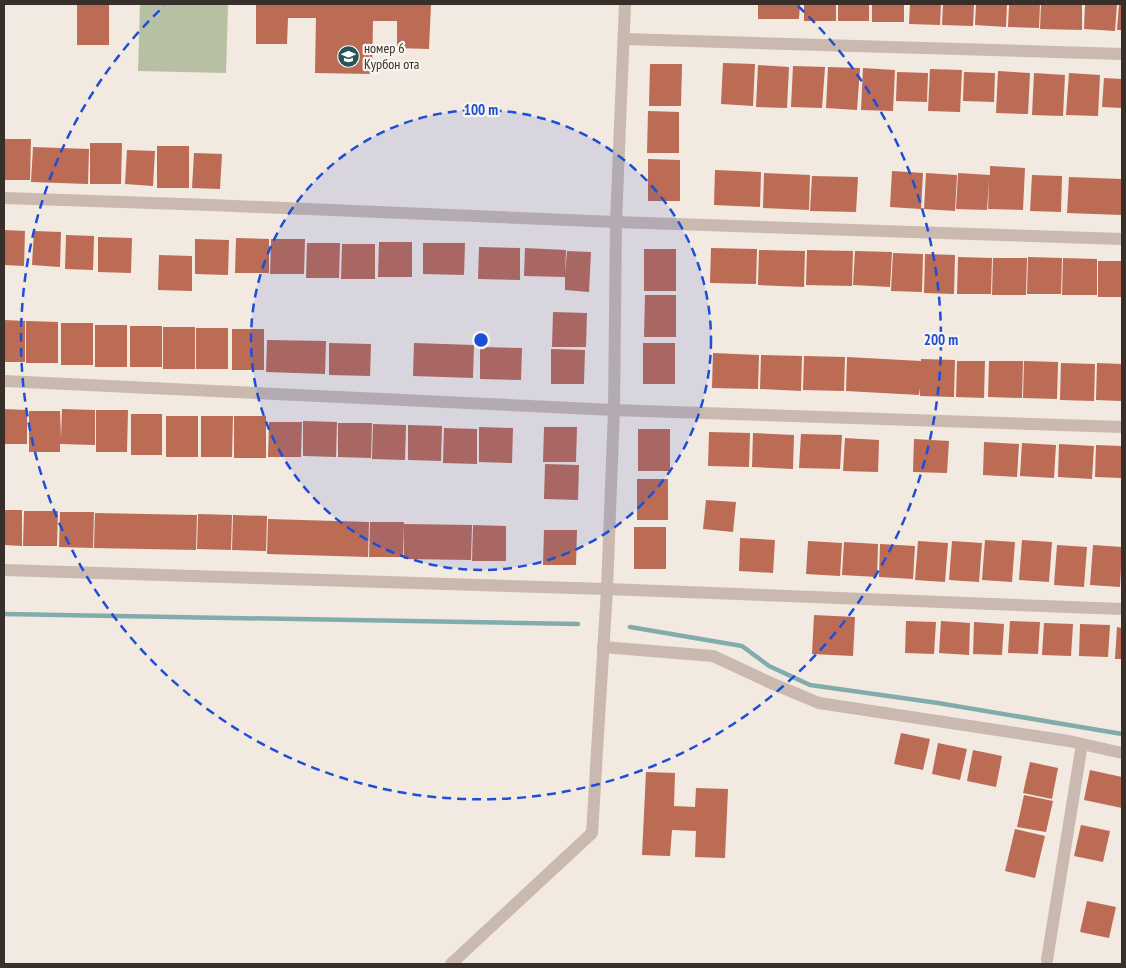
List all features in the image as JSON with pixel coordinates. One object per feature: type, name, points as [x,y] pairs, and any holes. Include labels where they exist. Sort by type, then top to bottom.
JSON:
[{"type":"street","points":[[450,964],[592,833],[607,589],[614,410],[616,222],[625,4]]},
{"type":"street","points":[[624,39],[1122,54]]},
{"type":"street","points":[[4,198],[616,222],[1122,239]]},
{"type":"street","points":[[4,382],[614,410],[1122,427]]},
{"type":"street","points":[[4,570],[607,589],[1122,609]]},
{"type":"street","points":[[603,647],[713,656],[819,703],[1059,739],[1122,753]]},
{"type":"street","points":[[1047,960],[1082,744]]},
{"type":"green space","points":[[140,4],[228,4],[226,73],[138,71]]},
{"type":"building","points":[[77,4],[109,4],[109,45],[77,45]]},
{"type":"building","points":[[256,4],[431,4],[429,49],[397,48],[397,21],[373,21],[372,74],[315,73],[316,18],[288,18],[287,44],[256,44]]},
{"type":"building","points":[[758,4],[800,4],[799,19],[758,19]]},
{"type":"building","points":[[804,4],[836,4],[836,21],[804,21]]},
{"type":"building","points":[[838,4],[869,4],[869,21],[838,21]]},
{"type":"building","points":[[872,4],[904,4],[904,22],[872,22]]},
{"type":"building","points":[[910,4],[941,4],[940,25],[909,24]]},
{"type":"building","points":[[943,4],[974,4],[973,26],[942,25]]},
{"type":"building","points":[[976,4],[1007,4],[1006,27],[975,25]]},
{"type":"building","points":[[1009,4],[1040,4],[1039,28],[1008,27]]},
{"type":"building","points":[[1041,4],[1082,4],[1082,30],[1040,29]]},
{"type":"building","points":[[1085,4],[1117,4],[1115,31],[1084,29]]},
{"type":"building","points":[[1119,4],[1122,4],[1122,30],[1117,30]]},
{"type":"building","points":[[723,63],[755,64],[753,106],[721,104]]},
{"type":"building","points":[[650,64],[682,64],[681,106],[649,106]]},
{"type":"building","points":[[758,65],[789,67],[787,108],[756,107]]},
{"type":"building","points":[[793,66],[825,67],[822,108],[791,107]]},
{"type":"building","points":[[828,67],[860,68],[857,110],[826,108]]},
{"type":"building","points":[[863,68],[895,70],[893,111],[861,110]]},
{"type":"building","points":[[930,69],[962,70],[960,112],[928,111]]},
{"type":"building","points":[[998,71],[1030,73],[1028,114],[996,113]]},
{"type":"building","points":[[897,72],[928,73],[927,102],[896,101]]},
{"type":"building","points":[[964,72],[995,73],[994,102],[963,101]]},
{"type":"building","points":[[1034,73],[1065,75],[1063,116],[1032,115]]},
{"type":"building","points":[[1069,73],[1100,75],[1098,116],[1066,115]]},
{"type":"building","points":[[1104,78],[1122,79],[1122,108],[1102,107]]},
{"type":"building","points":[[648,111],[679,112],[679,153],[647,153]]},
{"type":"building","points":[[4,139],[31,139],[30,180],[4,180]]},
{"type":"building","points":[[90,143],[122,143],[121,184],[90,184]]},
{"type":"building","points":[[157,146],[189,146],[189,188],[157,188]]},
{"type":"building","points":[[33,147],[89,149],[88,184],[31,182]]},
{"type":"building","points":[[127,150],[155,151],[153,186],[125,184]]},
{"type":"building","points":[[194,153],[222,154],[220,189],[192,188]]},
{"type":"building","points":[[648,159],[680,160],[680,201],[648,201]]},
{"type":"building","points":[[990,166],[1025,168],[1023,210],[988,209],[989,179],[987,210],[956,209],[958,173],[990,175]]},
{"type":"building","points":[[715,170],[761,172],[760,207],[714,205]]},
{"type":"building","points":[[892,171],[923,173],[921,209],[890,207]]},
{"type":"building","points":[[764,173],[810,175],[809,210],[763,208]]},
{"type":"building","points":[[926,173],[957,175],[955,211],[924,209]]},
{"type":"building","points":[[1032,175],[1062,176],[1061,212],[1030,211]]},
{"type":"building","points":[[812,176],[858,177],[856,212],[810,211]]},
{"type":"building","points":[[1069,177],[1122,179],[1122,215],[1067,213]]},
{"type":"building","points":[[4,230],[25,231],[24,266],[4,265]]},
{"type":"building","points":[[34,231],[61,232],[60,267],[32,265]]},
{"type":"building","points":[[66,235],[94,236],[93,270],[65,269]]},
{"type":"building","points":[[98,237],[132,238],[131,273],[98,272]]},
{"type":"building","points":[[236,238],[269,239],[269,273],[235,273]]},
{"type":"building","points":[[195,239],[229,240],[228,275],[195,274]]},
{"type":"building","points":[[271,239],[305,239],[304,274],[270,274]]},
{"type":"building","points":[[379,242],[412,242],[412,277],[378,277]]},
{"type":"building","points":[[307,243],[340,243],[339,278],[306,278]]},
{"type":"building","points":[[423,243],[465,243],[464,275],[423,274]]},
{"type":"building","points":[[342,244],[375,244],[375,279],[341,279]]},
{"type":"building","points":[[479,247],[520,248],[520,280],[478,279]]},
{"type":"building","points":[[525,248],[566,250],[565,274],[567,251],[591,252],[589,292],[565,290],[565,277],[524,276]]},
{"type":"building","points":[[711,248],[757,249],[756,284],[710,283]]},
{"type":"building","points":[[644,249],[676,249],[676,291],[644,291]]},
{"type":"building","points":[[759,250],[805,251],[804,287],[758,285]]},
{"type":"building","points":[[807,250],[853,251],[852,286],[806,285]]},
{"type":"building","points":[[855,251],[892,252],[890,287],[853,285]]},
{"type":"building","points":[[893,253],[923,254],[922,292],[891,291]]},
{"type":"building","points":[[925,254],[955,255],[954,294],[924,293]]},
{"type":"building","points":[[159,255],[192,256],[192,291],[158,290]]},
{"type":"building","points":[[958,257],[992,258],[991,294],[957,294]]},
{"type":"building","points":[[1028,257],[1062,258],[1061,294],[1027,294]]},
{"type":"building","points":[[993,258],[1027,258],[1026,295],[992,295]]},
{"type":"building","points":[[1063,258],[1097,259],[1097,295],[1062,295]]},
{"type":"building","points":[[1098,261],[1122,261],[1122,297],[1098,297]]},
{"type":"building","points":[[645,295],[676,295],[676,337],[644,337]]},
{"type":"building","points":[[553,312],[587,313],[586,347],[552,347]]},
{"type":"building","points":[[4,320],[25,321],[25,362],[4,362]]},
{"type":"building","points":[[26,321],[58,322],[58,363],[26,363]]},
{"type":"building","points":[[61,323],[93,323],[93,365],[61,365]]},
{"type":"building","points":[[95,325],[127,325],[127,367],[95,367]]},
{"type":"building","points":[[130,326],[162,326],[162,367],[130,367]]},
{"type":"building","points":[[163,327],[195,327],[195,369],[163,369]]},
{"type":"building","points":[[196,328],[228,328],[228,369],[196,369]]},
{"type":"building","points":[[232,329],[264,329],[264,370],[232,370]]},
{"type":"building","points":[[267,340],[326,341],[325,374],[266,372]]},
{"type":"building","points":[[329,343],[371,344],[370,376],[329,375]]},
{"type":"building","points":[[414,343],[474,345],[473,378],[413,376]]},
{"type":"building","points":[[643,343],[675,343],[675,384],[643,384]]},
{"type":"building","points":[[480,347],[522,348],[521,380],[480,379]]},
{"type":"building","points":[[551,349],[585,350],[584,384],[551,384]]},
{"type":"building","points":[[713,353],[759,355],[758,389],[712,388]]},
{"type":"building","points":[[761,355],[802,356],[801,391],[760,389]]},
{"type":"building","points":[[804,356],[845,357],[844,391],[803,390]]},
{"type":"building","points":[[847,357],[921,361],[921,359],[955,360],[954,397],[920,396],[920,388],[919,395],[846,391]]},
{"type":"building","points":[[957,361],[985,361],[984,398],[956,397]]},
{"type":"building","points":[[989,361],[1023,361],[1022,398],[988,397]]},
{"type":"building","points":[[1024,361],[1058,362],[1057,399],[1023,398]]},
{"type":"building","points":[[1061,363],[1095,364],[1094,401],[1060,400]]},
{"type":"building","points":[[1097,363],[1122,364],[1122,401],[1096,400]]},
{"type":"building","points":[[4,409],[27,410],[27,444],[4,444]]},
{"type":"building","points":[[62,409],[95,410],[95,445],[60,444],[60,452],[29,452],[29,411],[60,411],[61,438]]},
{"type":"building","points":[[96,410],[128,410],[127,452],[96,452]]},
{"type":"building","points":[[131,414],[162,414],[162,455],[131,455]]},
{"type":"building","points":[[166,416],[198,416],[198,457],[166,457]]},
{"type":"building","points":[[201,416],[233,416],[232,457],[201,457]]},
{"type":"building","points":[[234,416],[266,416],[266,458],[234,458]]},
{"type":"building","points":[[303,421],[337,422],[336,457],[303,456]]},
{"type":"building","points":[[269,422],[302,422],[301,457],[268,457]]},
{"type":"building","points":[[338,423],[372,423],[371,458],[338,457]]},
{"type":"building","points":[[373,424],[406,425],[405,460],[372,459]]},
{"type":"building","points":[[408,425],[442,426],[441,461],[408,460]]},
{"type":"building","points":[[479,427],[513,428],[512,463],[479,462]]},
{"type":"building","points":[[544,427],[577,427],[576,462],[543,462]]},
{"type":"building","points":[[444,428],[477,429],[477,464],[443,463]]},
{"type":"building","points":[[638,429],[670,429],[670,471],[638,471]]},
{"type":"building","points":[[709,432],[750,433],[749,467],[708,466]]},
{"type":"building","points":[[753,433],[794,435],[793,469],[752,467]]},
{"type":"building","points":[[801,434],[842,435],[840,469],[799,468]]},
{"type":"building","points":[[845,438],[879,440],[878,472],[843,471]]},
{"type":"building","points":[[914,439],[949,441],[947,473],[913,472]]},
{"type":"building","points":[[984,442],[1019,444],[1017,477],[983,475]]},
{"type":"building","points":[[1022,443],[1056,445],[1054,478],[1020,476]]},
{"type":"building","points":[[1059,444],[1094,446],[1092,479],[1058,477]]},
{"type":"building","points":[[1096,445],[1122,446],[1122,478],[1095,477]]},
{"type":"building","points":[[545,464],[579,465],[578,500],[544,499]]},
{"type":"building","points":[[637,479],[668,479],[668,520],[637,520]]},
{"type":"building","points":[[706,500],[736,502],[733,532],[703,529]]},
{"type":"building","points":[[4,510],[22,510],[22,546],[4,545]]},
{"type":"building","points":[[24,511],[58,511],[57,546],[23,546]]},
{"type":"building","points":[[60,512],[94,512],[93,548],[59,547]]},
{"type":"building","points":[[95,513],[197,515],[196,550],[94,548]]},
{"type":"building","points":[[198,514],[232,515],[231,550],[197,549]]},
{"type":"building","points":[[233,515],[267,516],[266,551],[232,550]]},
{"type":"building","points":[[268,519],[369,522],[368,557],[267,554]]},
{"type":"building","points":[[370,522],[404,522],[403,557],[369,557]]},
{"type":"building","points":[[404,524],[472,525],[471,560],[404,559]]},
{"type":"building","points":[[473,525],[506,526],[506,561],[472,561]]},
{"type":"building","points":[[634,527],[666,527],[666,569],[634,569]]},
{"type":"building","points":[[544,530],[577,530],[576,565],[543,565]]},
{"type":"building","points":[[740,538],[775,540],[773,573],[739,571]]},
{"type":"building","points":[[985,540],[1015,542],[1012,582],[982,580]]},
{"type":"building","points":[[1022,540],[1052,542],[1049,582],[1019,580]]},
{"type":"building","points":[[808,541],[842,543],[840,576],[806,574]]},
{"type":"building","points":[[918,541],[948,543],[945,582],[915,580]]},
{"type":"building","points":[[952,541],[982,543],[979,582],[949,580]]},
{"type":"building","points":[[844,542],[878,544],[877,577],[842,575]]},
{"type":"building","points":[[880,544],[915,546],[913,579],[879,577]]},
{"type":"building","points":[[1057,545],[1087,547],[1084,587],[1054,585]]},
{"type":"building","points":[[1093,545],[1122,547],[1120,587],[1090,585]]},
{"type":"building","points":[[814,615],[855,617],[853,656],[812,654]]},
{"type":"building","points":[[906,621],[936,622],[934,654],[905,653]]},
{"type":"building","points":[[941,621],[970,623],[969,655],[939,653]]},
{"type":"building","points":[[1010,621],[1040,622],[1038,654],[1008,653]]},
{"type":"building","points":[[974,622],[1004,624],[1002,655],[973,654]]},
{"type":"building","points":[[1044,623],[1073,624],[1071,656],[1042,655]]},
{"type":"building","points":[[1080,624],[1110,625],[1108,657],[1079,656]]},
{"type":"building","points":[[1117,627],[1122,628],[1122,659],[1115,659]]},
{"type":"building","points":[[901,733],[930,739],[923,770],[894,764]]},
{"type":"building","points":[[938,743],[967,749],[960,780],[932,774]]},
{"type":"building","points":[[973,750],[1002,756],[996,787],[967,781]]},
{"type":"building","points":[[1030,762],[1058,768],[1052,799],[1023,793]]},
{"type":"building","points":[[1090,770],[1122,777],[1122,808],[1084,800]]},
{"type":"building","points":[[646,772],[675,773],[674,806],[695,807],[696,788],[728,789],[725,858],[695,857],[696,831],[672,830],[670,856],[642,855]]},
{"type":"building","points":[[1024,795],[1053,801],[1046,832],[1017,827]]},
{"type":"building","points":[[1081,825],[1110,831],[1103,862],[1074,856]]},
{"type":"building","points":[[1015,829],[1045,836],[1035,878],[1005,871]]},
{"type":"building","points":[[1087,901],[1116,907],[1109,938],[1080,932]]},
{"type":"waterway","points":[[4,614],[578,624]]},
{"type":"waterway","points":[[630,627],[742,646],[769,666],[810,685],[938,703],[1122,734]]},
{"type":"place","name":"номер 6 Курбон ота","points":[[348,56]]}]
